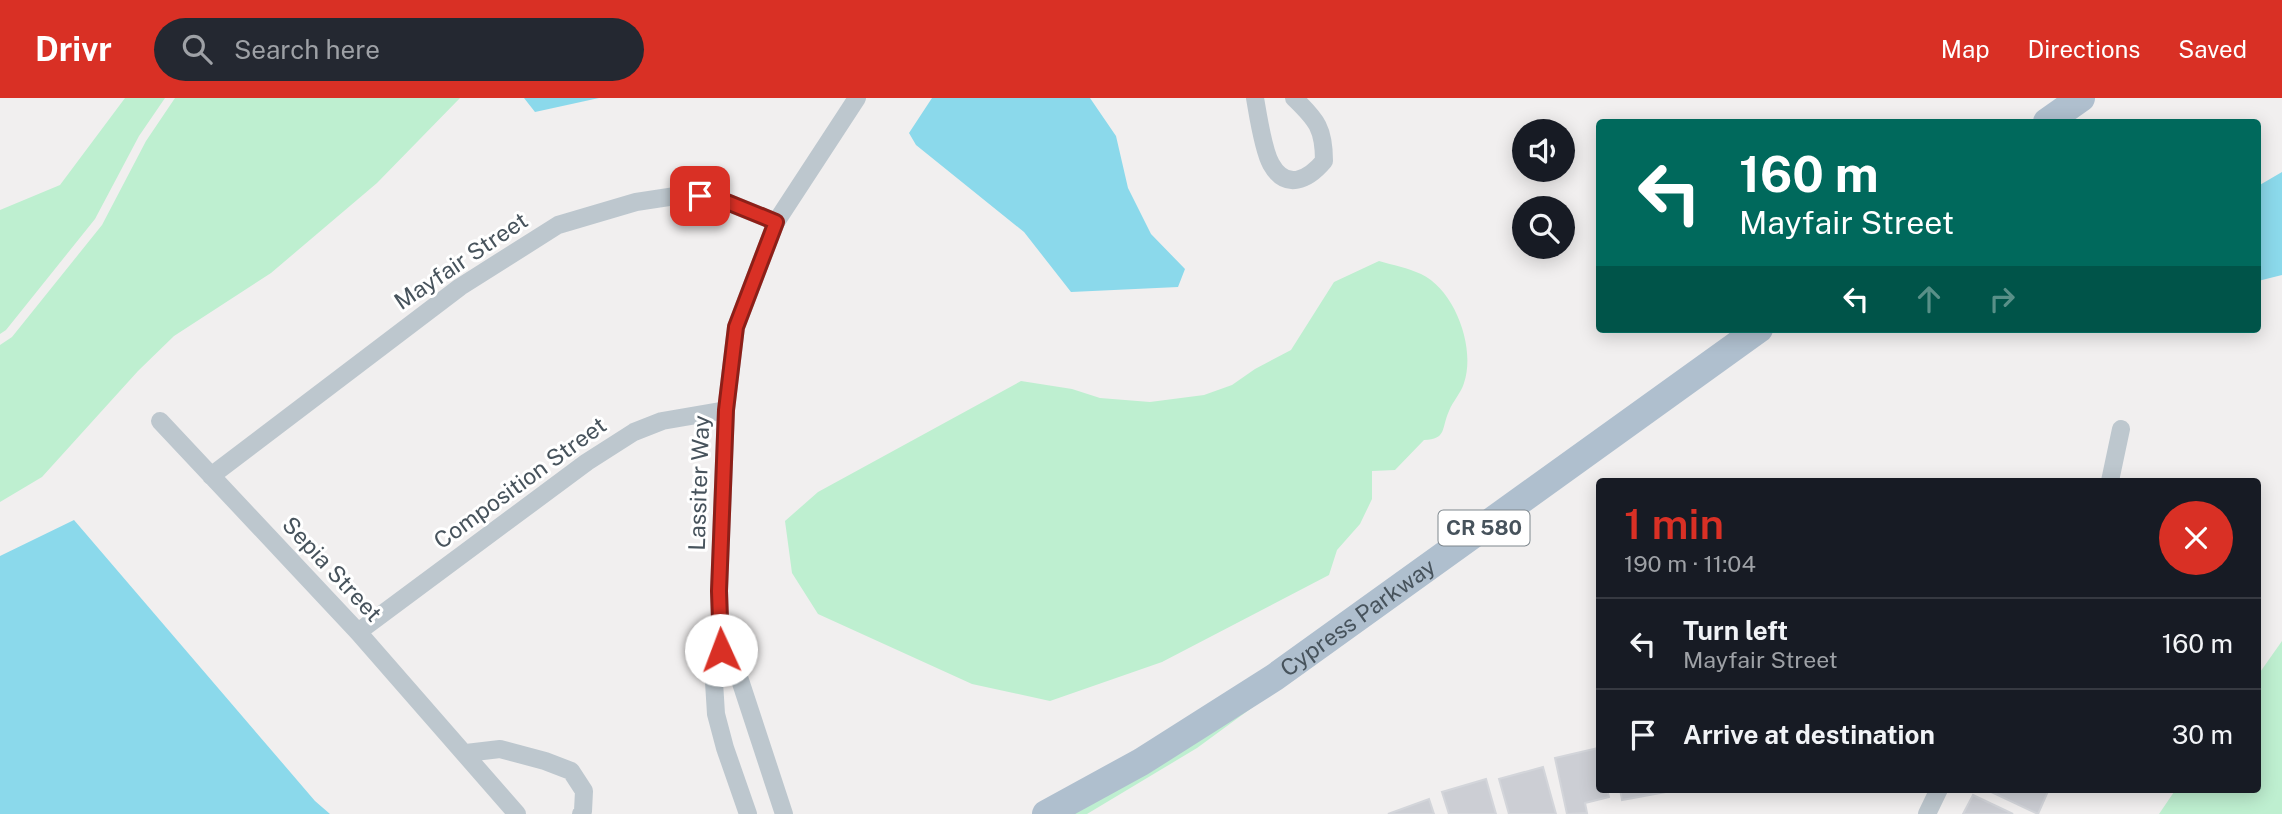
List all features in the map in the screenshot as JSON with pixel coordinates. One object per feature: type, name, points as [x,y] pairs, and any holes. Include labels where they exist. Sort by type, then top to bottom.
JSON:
[{"type":"main road","points":[[2051,119],[2081,98]]},
{"type":"main road","name":"Cypress Parkway","points":[[1046,814],[1141,762],[1275,677],[1753,333]]},
{"type":"street","name":"Lassiter Way","points":[[748,814],[716,714],[714,682],[721,650],[719,591],[726,410],[736,327],[776,222],[857,98]]},
{"type":"street","points":[[1255,98],[1270,163],[1282,178],[1297,181],[1314,174],[1324,161],[1324,139],[1315,118],[1294,98]]},
{"type":"street","name":"Mayfair Street","points":[[211,476],[460,287],[558,225],[636,202],[682,195],[717,198],[776,222]]},
{"type":"street","name":"Composition Street","points":[[358,632],[587,462],[634,432],[662,421],[726,410]]},
{"type":"street","name":"Sepia Street","points":[[160,421],[358,632],[517,814]]},
{"type":"street","points":[[2111,478],[2121,429]]},
{"type":"street","points":[[721,650],[738,674],[784,814]]},
{"type":"street","points":[[466,753],[500,749],[571,771],[584,791],[581,814]]},
{"type":"street","points":[[1927,814],[1937,793]]},
{"type":"green space","points":[[125,98],[165,98],[139,136],[95,219],[0,334],[0,210],[60,185]]},
{"type":"green space","points":[[175,98],[460,98],[377,183],[271,273],[174,336],[138,371],[42,477],[0,502],[0,345],[12,337],[102,225],[146,141]]},
{"type":"green space","points":[[1379,261],[1421,274],[1444,293],[1453,306],[1465,337],[1467,369],[1463,387],[1451,407],[1440,435],[1424,440],[1395,470],[1372,471],[1372,499],[1360,524],[1337,550],[1329,575],[1162,662],[1050,701],[972,684],[818,614],[792,573],[785,521],[818,492],[1021,381],[1072,389],[1100,398],[1150,402],[1204,395],[1232,385],[1291,350],[1334,282]]},
{"type":"green space","points":[[2282,641],[2282,814],[2159,814],[2173,793],[2261,793],[2261,671]]},
{"type":"green space","points":[[1339,644],[1197,748],[1087,814],[1069,814]]},
{"type":"water","points":[[524,98],[599,98],[535,112]]},
{"type":"water","points":[[932,98],[1090,98],[1116,136],[1128,188],[1151,234],[1185,269],[1178,287],[1071,292],[1024,232],[916,145],[909,133]]},
{"type":"water","points":[[2282,172],[2282,275],[2261,280],[2261,184]]},
{"type":"water","points":[[74,520],[315,801],[330,814],[0,814],[0,556]]},
{"type":"building","points":[[1596,748],[1596,793],[1608,793],[1609,797],[1585,803],[1587,813],[1567,814],[1555,758]]},
{"type":"building","points":[[1543,767],[1556,814],[1509,814],[1499,779]]},
{"type":"building","points":[[1486,779],[1496,814],[1449,814],[1442,792]]},
{"type":"building","points":[[1621,793],[1660,793],[1622,800]]},
{"type":"building","points":[[1993,793],[2047,793],[2038,814]]},
{"type":"building","points":[[1973,795],[2013,814],[1963,814]]},
{"type":"building","points":[[1429,799],[1434,814],[1388,814]]},
{"type":"route","points":[[700,196],[717,198],[776,222],[736,327],[726,410],[719,591],[721,650]]}]
